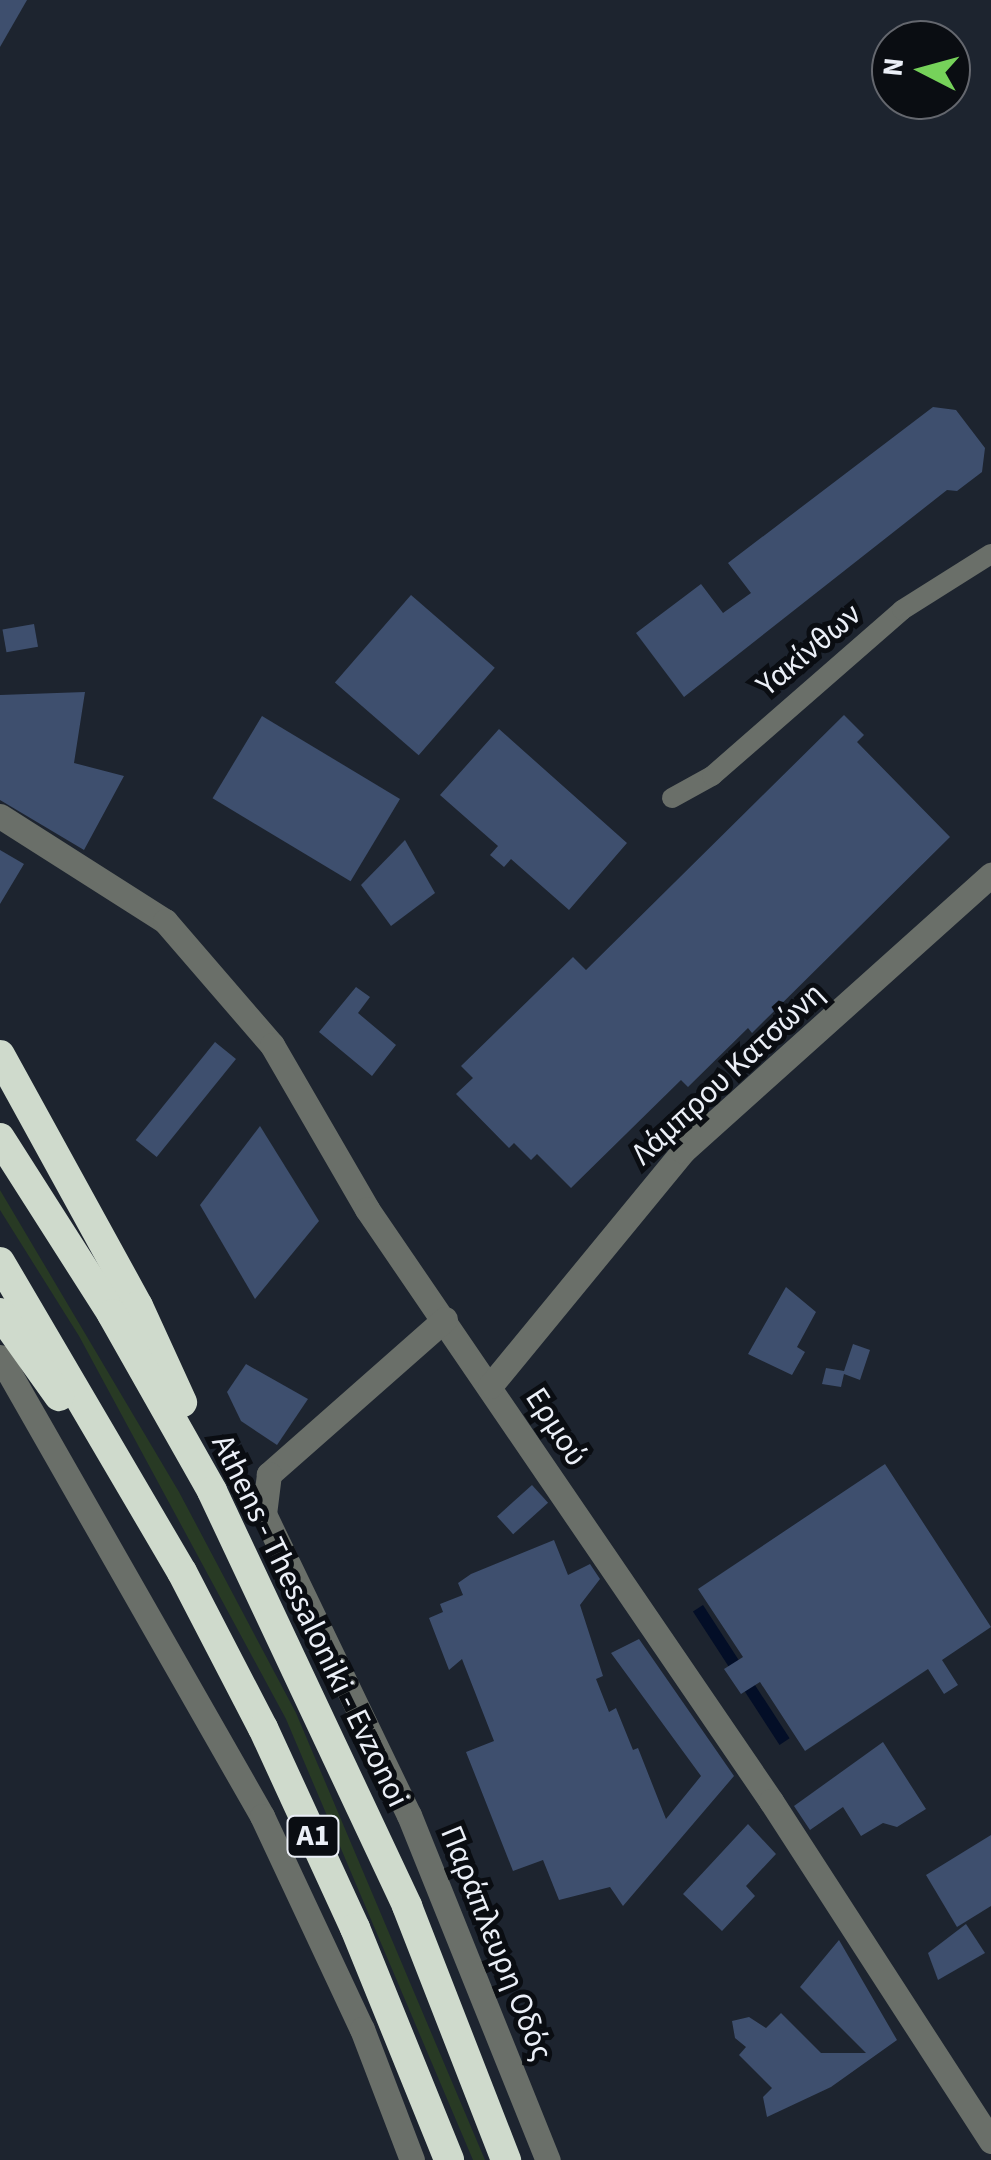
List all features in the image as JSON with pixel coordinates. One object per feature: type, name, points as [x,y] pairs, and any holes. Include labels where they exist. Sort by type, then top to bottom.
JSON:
[{"type":"highway","points":[[0,1056],[138,1306],[180,1396],[212,1490]]},
{"type":"highway","name":"Athens - Thessaloniki - Evzonoi","points":[[0,1138],[112,1314],[212,1490],[407,1906],[506,2160]]},
{"type":"highway","name":"Α1","points":[[0,1262],[153,1523],[262,1728],[355,1928],[449,2160]]},
{"type":"highway","points":[[0,1313],[153,1523]]},
{"type":"street","name":"Υακίνθων","points":[[672,798],[712,776],[902,610],[991,554]]},
{"type":"street","name":"Ερμού","points":[[0,816],[132,896],[198,952],[272,1045],[336,1160],[991,2141]]},
{"type":"street","name":"Λάμπρου Κατσώνη","points":[[490,1386],[683,1151],[991,875]]},
{"type":"street","name":"Παράπλευρη Οδός","points":[[445,1319],[268,1474],[264,1514],[409,1815],[548,2160]]},
{"type":"street","points":[[0,1357],[262,1816],[362,2029],[412,2160]]},
{"type":"green space","points":[[0,1190],[179,1492],[296,1713],[485,2160],[473,2160],[286,1719],[79,1336],[0,1210]]},
{"type":"water","points":[[703,1605],[790,1738],[780,1745],[693,1612]]},
{"type":"building","points":[[0,0],[27,0],[0,47]]},
{"type":"building","points":[[933,407],[956,410],[985,448],[982,472],[957,491],[947,490],[684,697],[636,633],[701,584],[723,613],[751,593],[728,563]]},
{"type":"building","points":[[411,595],[495,668],[419,755],[335,683]]},
{"type":"building","points":[[34,624],[38,647],[6,652],[2,630]]},
{"type":"building","points":[[85,692],[74,763],[124,776],[84,850],[0,800],[0,695]]},
{"type":"building","points":[[844,715],[864,735],[857,742],[950,837],[752,1033],[748,1028],[688,1087],[681,1080],[571,1188],[537,1154],[531,1160],[514,1143],[509,1148],[456,1094],[473,1078],[461,1066],[573,957],[586,970]]},
{"type":"building","points":[[262,716],[400,799],[351,881],[213,798]]},
{"type":"building","points":[[499,729],[627,843],[569,910],[511,859],[504,867],[490,855],[498,846],[440,795]]},
{"type":"building","points":[[405,840],[435,893],[391,926],[361,885]]},
{"type":"building","points":[[0,850],[24,864],[0,904]]},
{"type":"building","points":[[356,987],[370,997],[358,1013],[396,1045],[372,1076],[319,1032]]},
{"type":"building","points":[[215,1042],[236,1059],[157,1157],[136,1140]]},
{"type":"building","points":[[260,1126],[319,1221],[255,1299],[200,1205]]},
{"type":"building","points":[[786,1287],[816,1312],[797,1347],[805,1352],[792,1375],[748,1354]]},
{"type":"building","points":[[853,1344],[870,1350],[860,1380],[844,1374],[841,1387],[822,1384],[826,1368],[844,1371]]},
{"type":"building","points":[[246,1364],[308,1399],[277,1445],[241,1421],[227,1392]]},
{"type":"building","points":[[885,1464],[991,1627],[942,1660],[958,1685],[944,1694],[928,1669],[805,1751],[760,1682],[741,1694],[724,1669],[743,1657],[698,1589]]},
{"type":"building","points":[[532,1485],[548,1503],[513,1534],[497,1516]]},
{"type":"building","points":[[554,1540],[568,1575],[590,1564],[600,1579],[580,1605],[603,1676],[596,1679],[609,1712],[616,1708],[633,1750],[638,1748],[666,1819],[701,1776],[611,1653],[639,1639],[734,1776],[623,1906],[610,1887],[559,1900],[543,1860],[513,1871],[466,1752],[494,1741],[462,1659],[449,1670],[429,1618],[443,1612],[440,1604],[463,1595],[458,1583],[471,1574]]},
{"type":"building","points":[[883,1742],[926,1809],[897,1827],[883,1823],[861,1836],[843,1807],[810,1830],[794,1806]]},
{"type":"building","points":[[748,1824],[776,1854],[746,1886],[755,1896],[722,1931],[683,1894]]},
{"type":"building","points":[[991,1835],[991,1906],[957,1927],[926,1875]]},
{"type":"building","points":[[966,1924],[985,1953],[938,1980],[928,1953]]},
{"type":"building","points":[[839,1940],[897,2040],[831,2087],[767,2117],[763,2097],[772,2088],[739,2055],[746,2047],[735,2038],[732,2021],[749,2017],[766,2028],[781,2013],[821,2053],[866,2053],[800,1987]]}]
